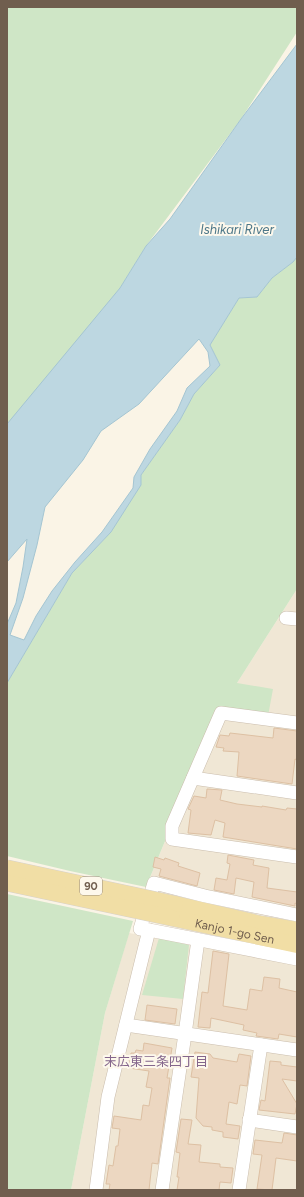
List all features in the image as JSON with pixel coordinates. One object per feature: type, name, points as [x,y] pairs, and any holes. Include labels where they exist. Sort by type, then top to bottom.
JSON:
[{"type":"main road","name":"90","points":[[7,868],[173,911]]},
{"type":"main road","name":"90","points":[[7,883],[173,911]]},
{"type":"main road","name":"Kanjo 1-go Sen","points":[[173,911],[297,930]]},
{"type":"main road","name":"Kanjo 1-go Sen","points":[[173,911],[297,945]]},
{"type":"street","points":[[297,723],[221,713],[172,826],[172,839],[297,857]]},
{"type":"street","points":[[193,778],[297,794]]},
{"type":"street","points":[[297,915],[205,896],[154,883],[140,929],[297,959]]},
{"type":"street","points":[[96,1190],[108,1097],[149,930]]},
{"type":"street","points":[[162,1190],[198,940]]},
{"type":"street","points":[[126,1025],[297,1050]]},
{"type":"street","points":[[240,1190],[261,1045]]},
{"type":"street","points":[[249,1120],[297,1127]]},
{"type":"shaded area","points":[[297,589],[297,909],[149,880],[219,711]]},
{"type":"shaded area","points":[[129,933],[297,963],[297,1190],[71,1190],[105,1013]]},
{"type":"green space","points":[[7,7],[297,7],[297,32],[241,119],[146,246],[120,288],[7,429]]},
{"type":"green space","points":[[297,257],[297,589],[237,683],[273,689],[268,716],[219,711],[146,887],[7,856],[7,683],[72,573],[111,532],[141,475],[180,420],[194,394],[220,365],[210,345],[239,298],[257,297],[272,278],[293,262]]},
{"type":"green space","points":[[7,894],[133,921],[105,1013],[71,1190],[7,1190]]},
{"type":"green space","points":[[159,938],[189,945],[183,999],[142,995]]},
{"type":"water","name":"Ishikari River","points":[[297,44],[297,257],[293,262],[272,278],[257,297],[239,298],[210,345],[220,365],[194,394],[180,420],[141,475],[141,485],[111,532],[72,573],[7,683],[7,624],[16,603],[27,539],[7,562],[7,424],[120,288],[146,246],[170,219],[241,119]],"holes":[[[199,339],[208,352],[210,366],[187,388],[177,411],[150,449],[134,477],[133,488],[102,532],[75,562],[52,591],[36,616],[24,640],[10,635],[23,598],[45,507],[83,460],[101,431],[139,404]]]},
{"type":"building","points":[[274,728],[297,731],[297,760],[295,759],[292,784],[237,776],[239,752],[223,751],[224,748],[216,747],[220,735],[229,736],[230,733],[273,738]]},
{"type":"building","points":[[207,789],[222,790],[220,800],[237,804],[286,810],[287,808],[297,809],[297,849],[223,837],[225,823],[215,820],[211,835],[188,833],[191,810],[188,809],[194,796],[206,798]]},
{"type":"building","points":[[228,855],[254,860],[253,865],[269,868],[267,888],[297,892],[297,904],[295,903],[295,906],[252,897],[254,882],[236,878],[234,894],[214,890],[216,878],[227,880],[230,864],[227,863]]},
{"type":"building","points":[[155,857],[164,860],[165,858],[179,863],[178,866],[200,873],[197,886],[159,876],[161,869],[153,867]]},
{"type":"building","points":[[213,951],[229,954],[223,1006],[247,1010],[250,989],[262,991],[264,977],[280,979],[279,988],[297,992],[297,1037],[279,1034],[278,1039],[256,1036],[257,1033],[243,1030],[244,1025],[211,1018],[210,1028],[198,1027],[202,992],[208,993]]},
{"type":"building","points":[[147,1005],[177,1009],[175,1024],[145,1020]]},
{"type":"building","points":[[144,1043],[172,1048],[167,1078],[170,1078],[158,1164],[152,1163],[149,1190],[109,1190],[110,1184],[106,1184],[109,1165],[113,1166],[120,1129],[112,1128],[114,1116],[141,1120],[143,1105],[149,1106],[152,1088],[146,1087],[149,1071],[129,1068],[131,1053],[135,1053],[136,1050],[143,1051]]},
{"type":"building","points":[[195,1052],[210,1054],[213,1058],[237,1062],[239,1054],[251,1056],[247,1086],[240,1085],[237,1104],[229,1102],[226,1124],[240,1126],[238,1139],[223,1137],[223,1132],[212,1130],[212,1127],[203,1126],[196,1118],[199,1078],[191,1077]]},
{"type":"building","points":[[270,1061],[281,1062],[281,1065],[297,1067],[297,1081],[282,1079],[297,1104],[295,1114],[259,1110],[261,1100],[265,1101]]},
{"type":"building","points":[[181,1119],[192,1120],[188,1144],[201,1145],[199,1162],[220,1164],[220,1167],[233,1168],[231,1183],[220,1182],[219,1190],[177,1190],[180,1153],[176,1152]]},
{"type":"building","points":[[284,1133],[297,1135],[297,1161],[276,1158],[272,1190],[257,1189],[262,1155],[253,1154],[255,1140],[282,1143]]},
{"type":"district","name":"末広東三条四丁目","points":[[156,1061]]}]
